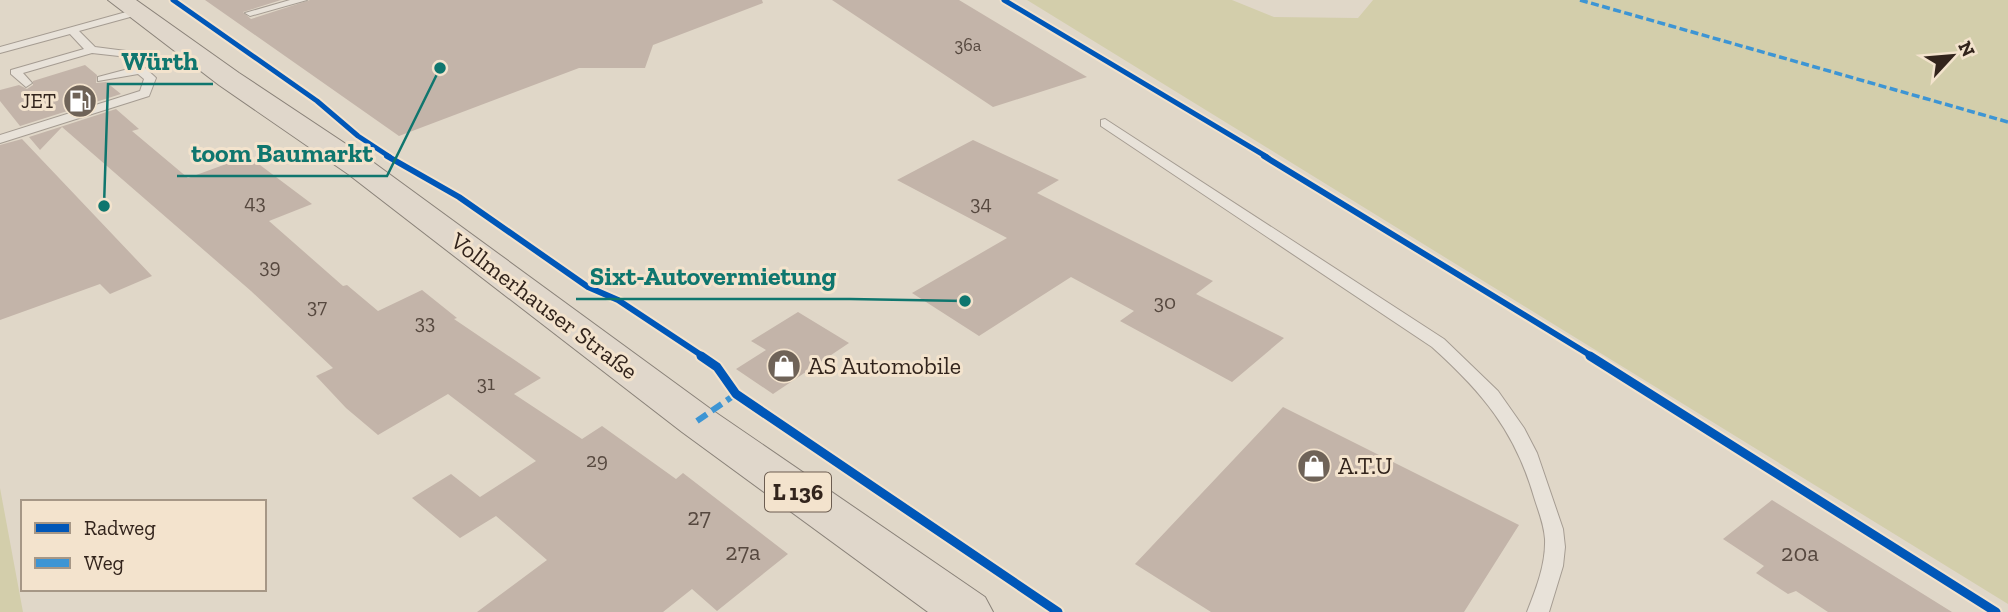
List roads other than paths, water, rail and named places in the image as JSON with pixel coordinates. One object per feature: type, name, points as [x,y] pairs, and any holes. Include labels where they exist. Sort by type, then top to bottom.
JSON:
[{"type":"main road","name":"Vollmerhauser Straße","points":[[129,6],[229,79],[359,167],[697,421],[967,612]]},
{"type":"lane","points":[[250,13],[302,0]]},
{"type":"lane","points":[[0,50],[72,30],[129,6]]},
{"type":"lane","points":[[72,30],[92,50]]},
{"type":"lane","points":[[0,139],[145,93],[150,78],[122,53],[92,50],[15,72],[26,83]]},
{"type":"lane","points":[[75,55],[87,65]]},
{"type":"lane","points":[[48,63],[60,73]]},
{"type":"lane","points":[[102,79],[140,70]]},
{"type":"lane","points":[[1105,123],[1438,343],[1478,377],[1506,413],[1530,451],[1552,526],[1555,538],[1549,584],[1538,612]]},
{"type":"place","name":"toom Baumarkt","points":[[440,68]]},
{"type":"place","name":"JET","points":[[80,101]]},
{"type":"place","name":"Würth","points":[[104,206]]},
{"type":"place","name":"Sixt-Autovermietung","points":[[965,301]]},
{"type":"place","name":"AS Automobile","points":[[784,366]]},
{"type":"place","name":"A.T.U","points":[[1314,466]]}]
